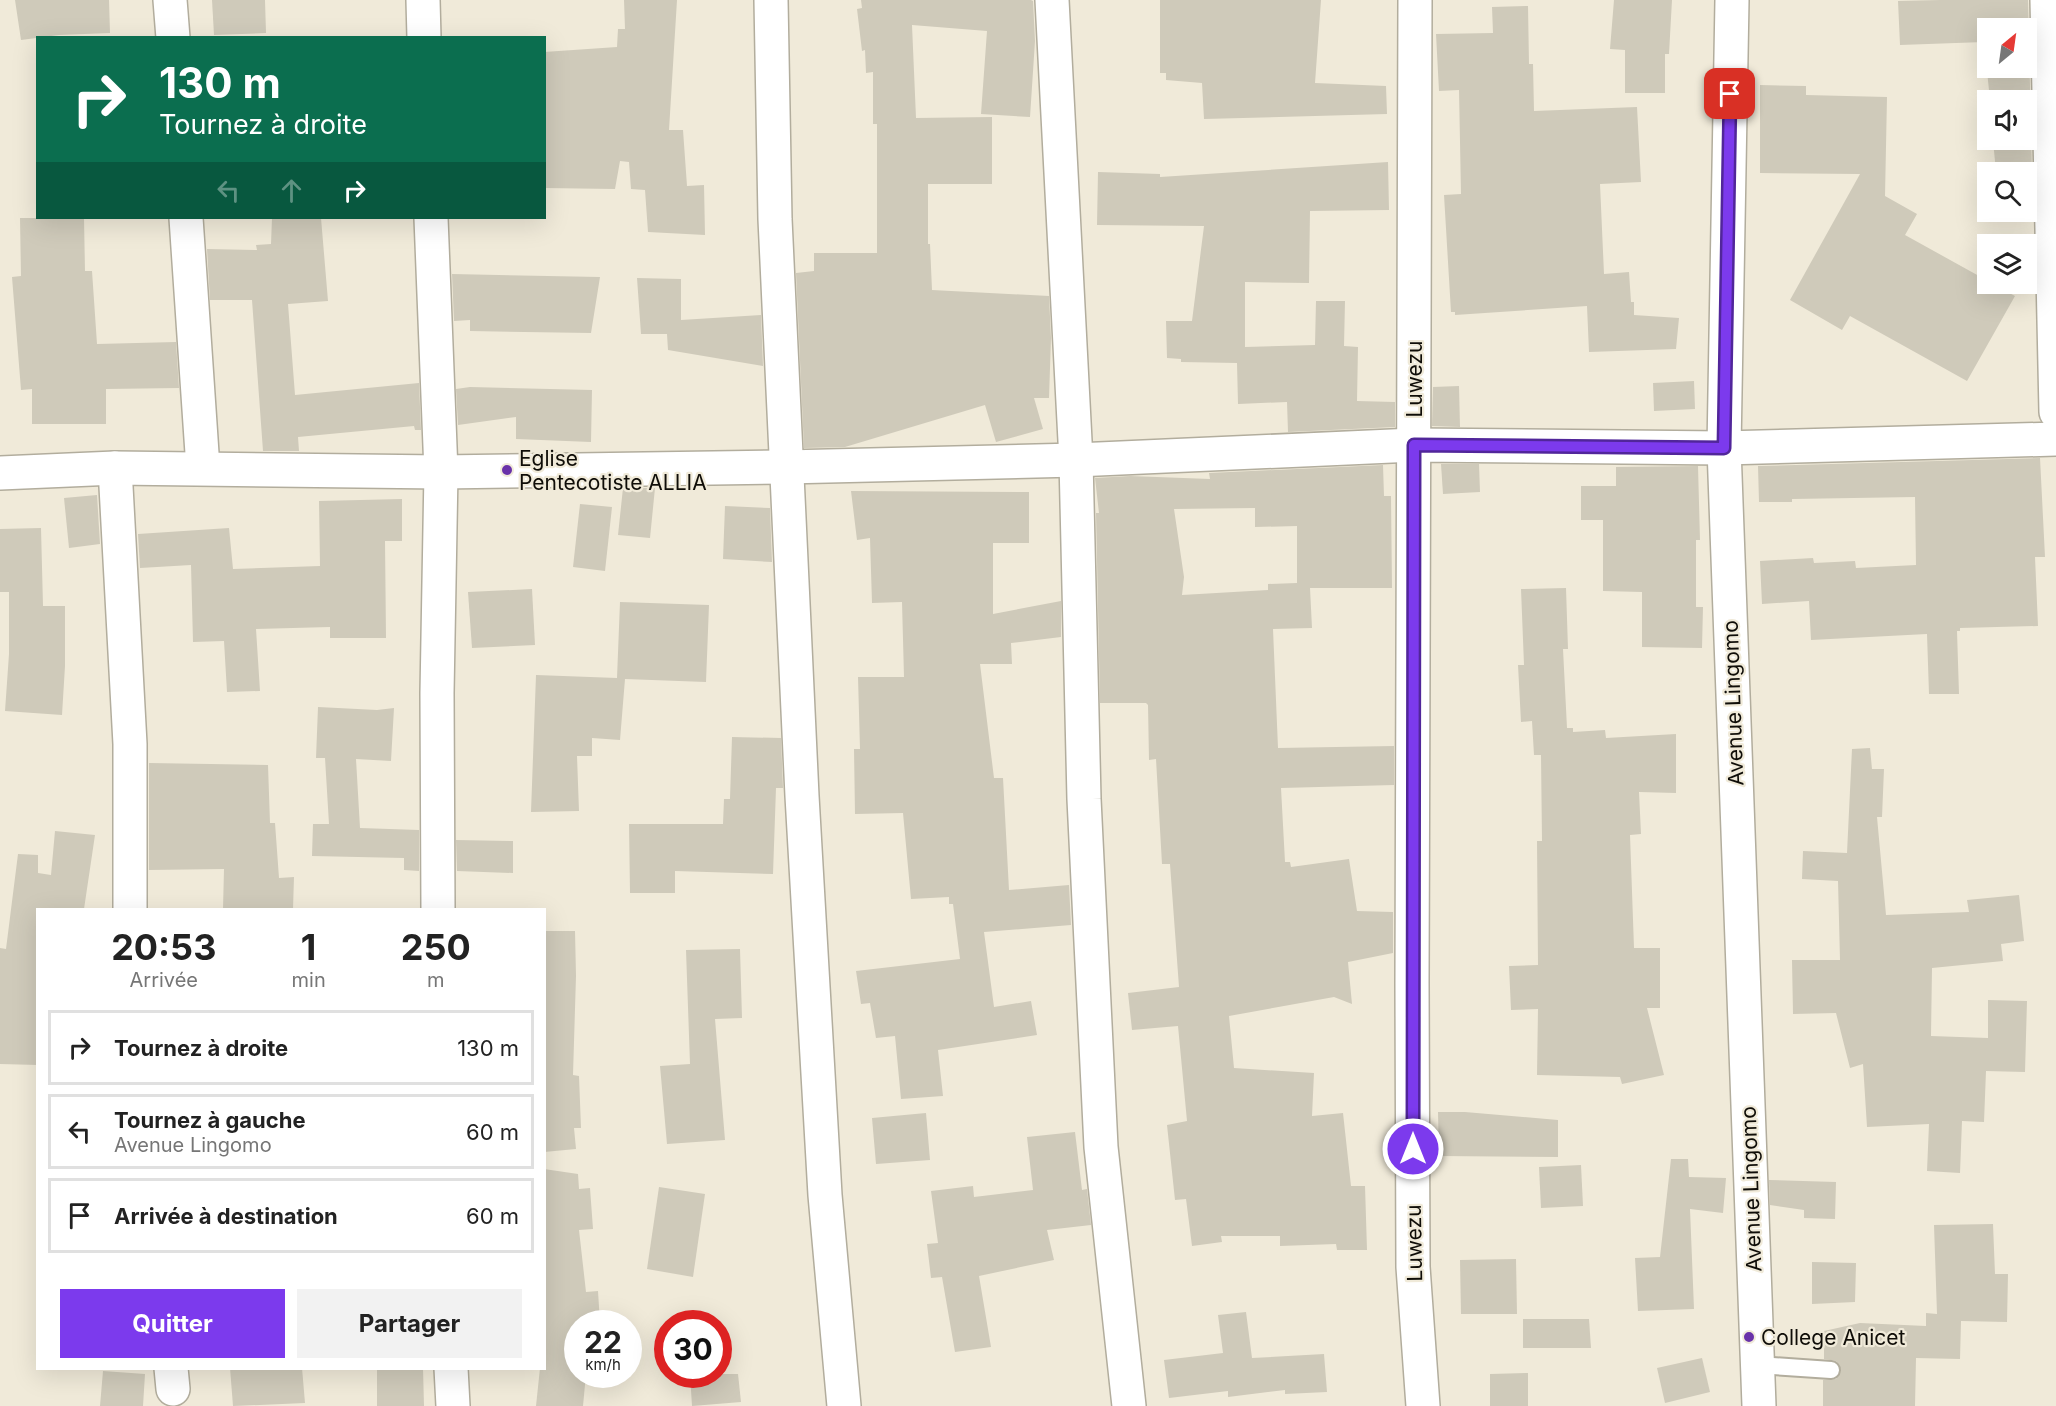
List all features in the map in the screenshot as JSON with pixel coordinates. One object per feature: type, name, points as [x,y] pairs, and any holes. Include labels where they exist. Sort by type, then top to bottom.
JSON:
[{"type":"street","points":[[170,0],[173,36]]},
{"type":"street","points":[[423,0],[424,36]]},
{"type":"street","points":[[771,0],[775,219],[803,807],[825,1195],[844,1406]]},
{"type":"street","points":[[1052,0],[1076,460],[1084,799],[1101,1147],[1129,1406]]},
{"type":"street","name":"Luwezu","points":[[1415,0],[1413,1255],[1423,1406]]},
{"type":"street","name":"Avenue Lingomo","points":[[1732,0],[1724,448],[1759,1406]]},
{"type":"street","points":[[2048,0],[2056,412]]},
{"type":"street","points":[[186,219],[203,468]]},
{"type":"street","points":[[431,219],[441,472],[436,693],[438,908]]},
{"type":"street","points":[[0,473],[115,468],[441,472],[786,467],[1076,460],[1414,445],[1724,448],[2056,439]]},
{"type":"street","points":[[115,468],[130,744],[130,908]]},
{"type":"street","points":[[450,1370],[453,1406]]},
{"type":"lane","points":[[1758,1365],[1831,1370]]},
{"type":"building","points":[[15,0],[109,0],[110,33],[36,36],[36,38],[21,40]]},
{"type":"building","points":[[212,0],[265,0],[266,33],[214,35]]},
{"type":"building","points":[[624,0],[677,0],[669,130],[683,130],[687,186],[704,185],[705,235],[648,232],[645,190],[631,189],[629,162],[620,161],[615,189],[546,188],[546,52],[617,47],[618,29],[625,29]]},
{"type":"building","points":[[861,0],[1033,1],[1035,41],[1030,117],[981,114],[987,31],[912,25],[916,118],[992,117],[992,184],[928,184],[928,244],[930,244],[932,290],[1049,296],[1051,338],[1049,398],[1034,398],[1043,429],[996,442],[985,405],[845,447],[804,448],[796,273],[814,271],[814,253],[877,253],[877,124],[873,124],[873,72],[866,73],[865,50],[862,51],[857,9],[862,8]]},
{"type":"building","points":[[1160,0],[1321,0],[1315,83],[1386,86],[1387,114],[1204,119],[1202,83],[1166,80],[1166,73],[1160,73]]},
{"type":"building","points":[[1614,0],[1672,0],[1669,54],[1665,54],[1665,93],[1625,93],[1625,50],[1610,49]]},
{"type":"building","points":[[2028,0],[2028,18],[1977,18],[1977,42],[1900,45],[1898,1]]},
{"type":"building","points":[[1528,6],[1529,64],[1533,64],[1534,111],[1637,107],[1641,182],[1600,184],[1604,274],[1629,272],[1634,315],[1679,318],[1676,349],[1589,352],[1587,306],[1455,315],[1455,312],[1451,312],[1444,195],[1461,194],[1459,90],[1439,91],[1436,34],[1493,33],[1492,7]]},
{"type":"building","points":[[1988,78],[2030,78],[2030,90],[1989,90]]},
{"type":"building","points":[[1760,85],[1806,86],[1806,95],[1887,97],[1885,196],[1917,214],[1905,235],[1977,275],[1977,294],[2015,296],[1967,381],[1850,316],[1842,330],[1790,300],[1860,174],[1760,173]]},
{"type":"building","points":[[1994,150],[2031,150],[2032,162],[1995,162]]},
{"type":"building","points":[[1388,162],[1389,210],[1310,211],[1309,283],[1245,282],[1245,347],[1315,345],[1316,301],[1345,301],[1344,346],[1358,347],[1357,401],[1395,402],[1395,427],[1288,432],[1287,402],[1238,404],[1237,363],[1181,362],[1181,359],[1167,358],[1166,321],[1192,321],[1204,226],[1097,225],[1098,172],[1160,174],[1160,177]]},
{"type":"building","points":[[20,218],[84,219],[85,271],[92,271],[97,344],[176,342],[179,388],[106,389],[106,424],[32,424],[32,389],[21,390],[12,277],[21,276]]},
{"type":"building","points":[[272,219],[321,219],[328,301],[288,304],[295,395],[419,383],[421,430],[415,430],[414,426],[298,437],[299,451],[263,451],[252,300],[210,300],[207,249],[257,250],[256,245],[271,244]]},
{"type":"building","points":[[452,274],[600,277],[591,333],[470,331],[470,320],[454,321]]},
{"type":"building","points":[[637,278],[681,279],[681,320],[761,315],[763,366],[668,350],[667,334],[641,334]]},
{"type":"building","points":[[1694,381],[1695,409],[1654,411],[1653,383]]},
{"type":"building","points":[[1459,386],[1460,427],[1432,426],[1433,387]]},
{"type":"building","points":[[470,387],[592,390],[591,442],[516,439],[516,417],[458,425],[456,389]]},
{"type":"building","points":[[2040,458],[2045,557],[2035,557],[2038,626],[1960,628],[1960,631],[1957,631],[1959,694],[1929,694],[1927,634],[1811,640],[1809,601],[1762,604],[1760,561],[1813,558],[1814,563],[1855,561],[1856,568],[1916,565],[1915,497],[1792,499],[1792,502],[1759,502],[1758,466]]},
{"type":"building","points":[[1441,464],[1479,464],[1480,492],[1443,494]]},
{"type":"building","points":[[1383,465],[1384,496],[1391,496],[1392,588],[1310,588],[1312,628],[1273,629],[1278,748],[1394,746],[1394,785],[1281,788],[1285,862],[1290,862],[1291,867],[1349,859],[1357,911],[1393,912],[1393,953],[1348,962],[1352,1004],[1334,997],[1229,1016],[1234,1068],[1314,1073],[1312,1116],[1343,1113],[1351,1186],[1365,1186],[1367,1250],[1337,1250],[1336,1244],[1280,1246],[1280,1236],[1221,1236],[1222,1242],[1192,1246],[1186,1199],[1175,1200],[1167,1125],[1187,1121],[1178,1026],[1132,1030],[1128,993],[1179,987],[1170,864],[1162,864],[1156,759],[1149,760],[1148,705],[1146,703],[1100,703],[1096,513],[1099,513],[1095,478],[1130,476],[1210,479],[1209,473]],"holes":[[[1255,508],[1255,527],[1297,526],[1297,583],[1268,584],[1268,590],[1182,595],[1184,577],[1174,509]]]},
{"type":"building","points":[[1698,466],[1700,540],[1696,540],[1696,607],[1703,607],[1702,648],[1642,647],[1642,592],[1603,591],[1603,520],[1581,520],[1581,486],[1616,486],[1616,467]]},
{"type":"building","points":[[623,488],[655,488],[650,538],[618,535]]},
{"type":"building","points":[[851,491],[1029,492],[1029,543],[993,543],[993,614],[1061,601],[1061,637],[1011,643],[1012,664],[980,664],[994,778],[1003,778],[1009,890],[1069,885],[1071,925],[984,932],[994,1007],[1031,1001],[1037,1035],[938,1050],[943,1096],[901,1099],[895,1036],[876,1038],[870,1003],[861,1004],[856,971],[960,959],[953,904],[949,904],[949,897],[911,899],[903,813],[855,814],[854,749],[860,749],[858,677],[904,677],[902,602],[872,603],[870,538],[857,540]]},
{"type":"building","points":[[97,495],[100,544],[69,548],[64,498]]},
{"type":"building","points":[[402,499],[402,541],[385,541],[386,638],[330,638],[330,627],[256,629],[260,691],[227,692],[224,641],[193,642],[191,565],[140,568],[138,534],[229,528],[233,569],[320,566],[319,501]]},
{"type":"building","points":[[580,504],[612,507],[605,571],[573,567]]},
{"type":"building","points":[[725,506],[770,508],[772,562],[723,559]]},
{"type":"building","points":[[41,528],[43,606],[65,606],[62,715],[5,711],[9,654],[9,592],[0,592],[0,529]]},
{"type":"building","points":[[1566,588],[1568,649],[1563,649],[1567,728],[1573,728],[1573,732],[1605,730],[1606,738],[1676,734],[1676,793],[1639,792],[1641,834],[1630,835],[1634,948],[1660,948],[1660,1008],[1647,1008],[1664,1075],[1622,1084],[1620,1077],[1537,1075],[1538,1009],[1511,1010],[1509,966],[1538,965],[1537,841],[1542,841],[1541,755],[1534,755],[1532,721],[1521,722],[1518,665],[1524,665],[1521,589]]},
{"type":"building","points":[[532,589],[535,645],[472,648],[468,592]]},
{"type":"building","points":[[620,602],[709,605],[706,682],[625,679],[620,740],[592,738],[592,756],[577,756],[579,811],[531,812],[536,675],[617,678]]},
{"type":"building","points":[[318,707],[377,710],[394,708],[391,761],[356,759],[360,828],[419,830],[419,871],[404,870],[404,858],[312,856],[313,824],[329,824],[325,758],[316,758]]},
{"type":"building","points":[[732,737],[781,738],[783,788],[776,788],[773,874],[675,871],[675,893],[630,893],[629,824],[723,824],[724,799],[730,799]]},
{"type":"building","points":[[1870,748],[1872,769],[1884,769],[1882,817],[1877,817],[1886,915],[1969,912],[1967,900],[2019,895],[2024,941],[2001,944],[2003,961],[1932,968],[1931,1036],[1988,1038],[1988,1000],[2027,1001],[2025,1072],[1986,1071],[1984,1122],[1962,1121],[1960,1173],[1927,1171],[1929,1124],[1867,1127],[1863,1064],[1850,1068],[1836,1013],[1793,1014],[1792,960],[1840,960],[1838,881],[1802,879],[1803,851],[1847,853],[1852,749]]},
{"type":"building","points":[[149,763],[268,765],[270,823],[275,823],[279,878],[294,877],[293,908],[223,908],[224,869],[149,870]]},
{"type":"building","points":[[55,831],[95,835],[84,908],[36,908],[36,1065],[0,1064],[0,948],[6,949],[18,854],[38,855],[38,873],[51,875]]},
{"type":"building","points":[[456,840],[513,841],[513,873],[457,871]]},
{"type":"building","points":[[546,931],[575,931],[573,1075],[579,1076],[581,1128],[574,1128],[576,1149],[546,1152]]},
{"type":"building","points":[[740,949],[742,1018],[715,1019],[725,1140],[667,1144],[660,1066],[690,1064],[686,950]]},
{"type":"building","points":[[1438,1112],[1558,1120],[1558,1157],[1439,1156]]},
{"type":"building","points":[[926,1113],[930,1160],[876,1164],[872,1118]]},
{"type":"building","points":[[1075,1132],[1082,1190],[1087,1189],[1091,1225],[1047,1230],[1054,1260],[979,1276],[991,1347],[955,1352],[942,1277],[931,1278],[927,1244],[938,1243],[931,1191],[973,1186],[974,1197],[1033,1190],[1027,1137]]},
{"type":"building","points":[[1671,1159],[1688,1159],[1689,1177],[1726,1178],[1723,1213],[1690,1209],[1694,1309],[1638,1311],[1635,1258],[1660,1257]]},
{"type":"building","points":[[1581,1165],[1583,1206],[1541,1208],[1539,1167]]},
{"type":"building","points":[[546,1169],[578,1174],[579,1189],[590,1188],[593,1229],[579,1230],[586,1292],[598,1291],[599,1310],[564,1310],[564,1388],[585,1388],[583,1406],[536,1406],[540,1370],[546,1370]]},
{"type":"building","points":[[1769,1180],[1836,1182],[1835,1219],[1804,1218],[1804,1210],[1770,1205]]},
{"type":"building","points":[[659,1187],[705,1194],[693,1277],[647,1269]]},
{"type":"building","points":[[1993,1224],[1995,1274],[2008,1274],[2007,1322],[1961,1321],[1960,1359],[1916,1358],[1915,1406],[1823,1406],[1823,1380],[1836,1379],[1841,1370],[1836,1361],[1824,1359],[1824,1331],[1860,1323],[1926,1326],[1926,1313],[1937,1314],[1934,1225]]},
{"type":"building","points":[[1516,1259],[1517,1314],[1461,1314],[1460,1260]]},
{"type":"building","points":[[1812,1262],[1856,1263],[1855,1302],[1812,1304]]},
{"type":"building","points":[[1246,1312],[1252,1358],[1324,1354],[1327,1392],[1285,1394],[1285,1390],[1228,1397],[1228,1391],[1169,1398],[1164,1360],[1223,1353],[1218,1315]]},
{"type":"building","points":[[1523,1319],[1589,1319],[1591,1348],[1523,1348]]},
{"type":"building","points":[[1702,1358],[1710,1392],[1665,1403],[1657,1368]]},
{"type":"building","points":[[230,1370],[302,1370],[305,1403],[233,1406]]},
{"type":"building","points":[[377,1370],[423,1370],[424,1406],[377,1406]]},
{"type":"building","points":[[103,1371],[145,1374],[143,1406],[100,1406]]},
{"type":"building","points":[[1528,1373],[1528,1406],[1490,1406],[1490,1374]]},
{"type":"building","points":[[732,1374],[738,1374],[741,1402],[692,1406],[691,1388],[732,1388]]},
{"type":"place","name":"Eglise Pentecotiste ALLIA","points":[[507,470]]},
{"type":"place","name":"College Anicet","points":[[1749,1337]]},
{"type":"route","points":[[1413,1149],[1414,445],[1724,448],[1730,94]]}]
